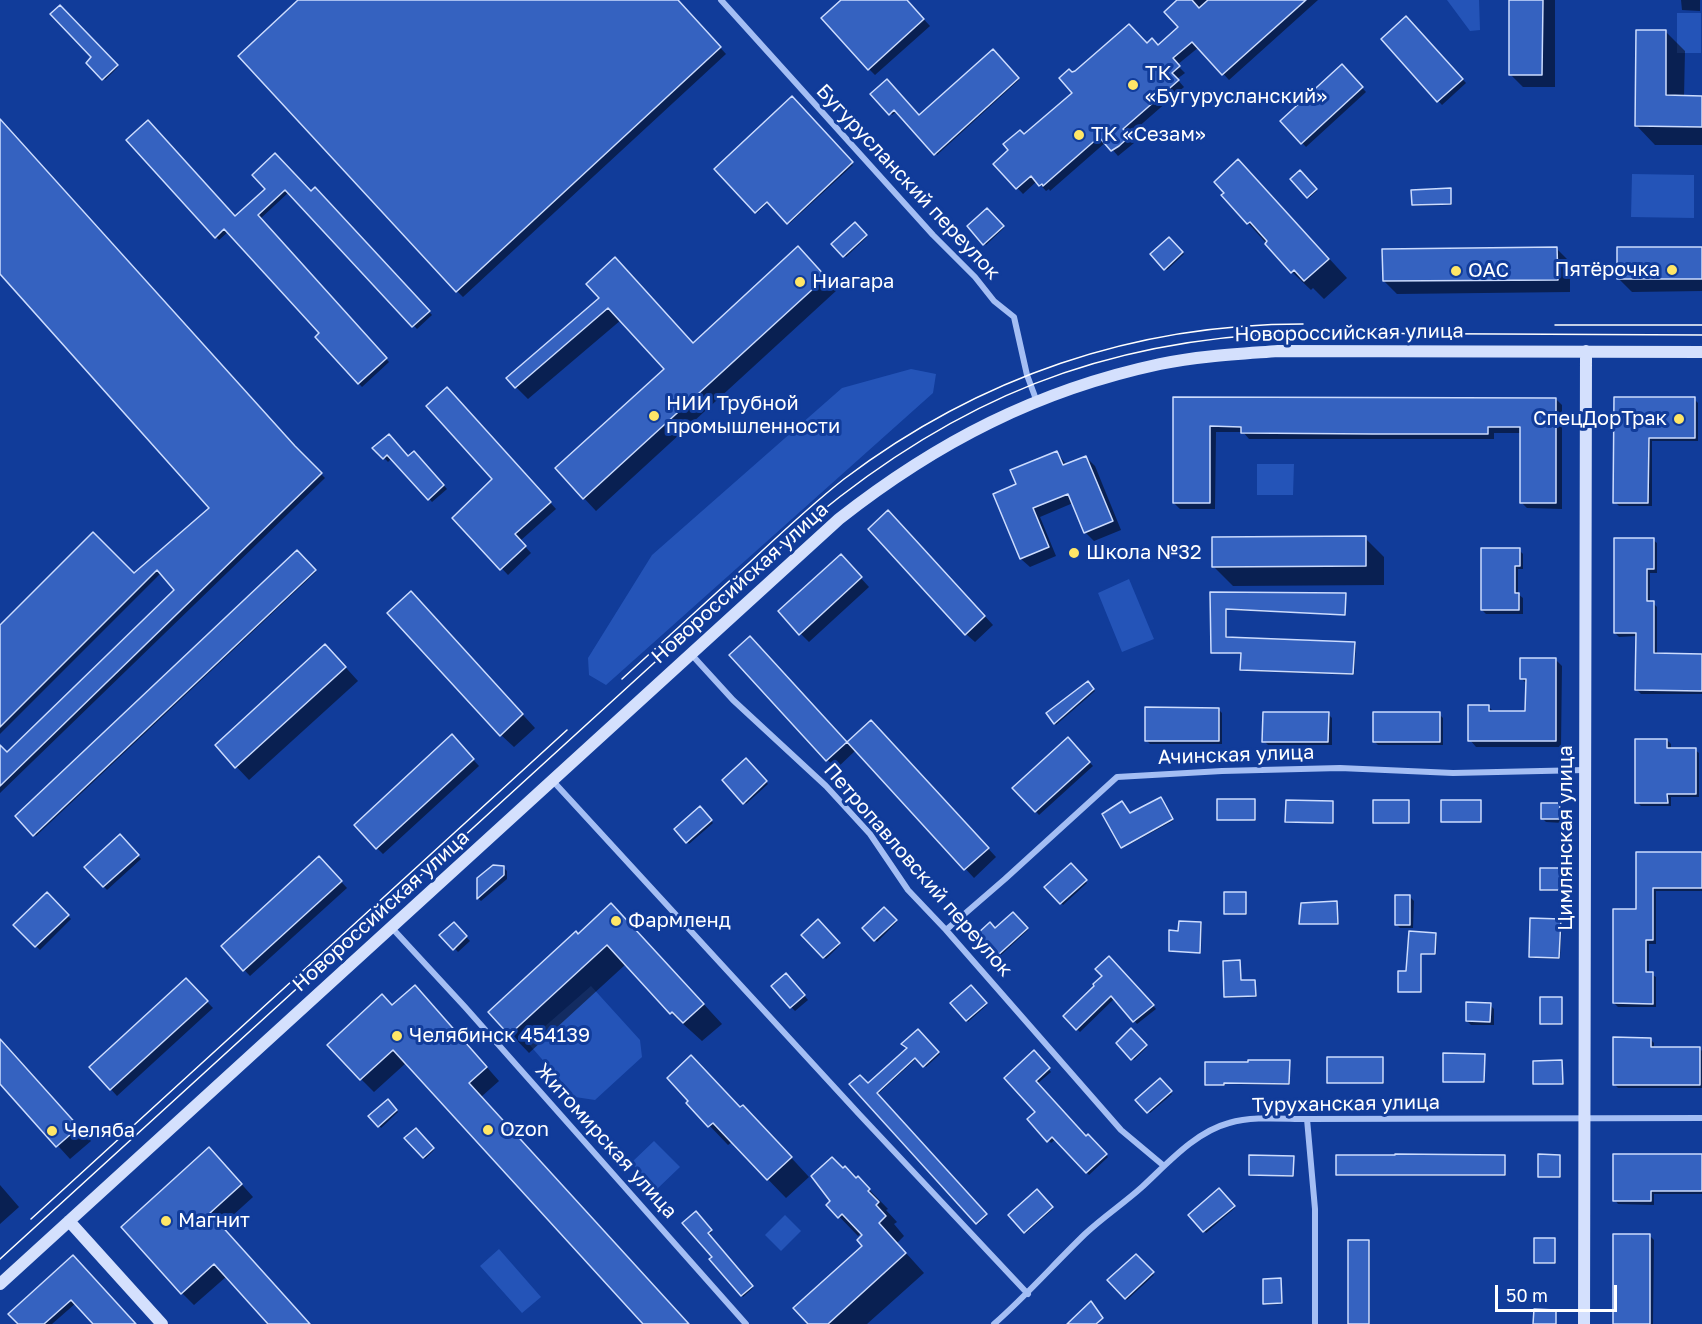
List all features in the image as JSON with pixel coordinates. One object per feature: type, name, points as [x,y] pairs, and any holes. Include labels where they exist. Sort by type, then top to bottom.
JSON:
[{"type":"main road","name":"Новороссийская улица","points":[[0,1284],[839,519],[907,469],[972,430],[1075,388],[1138,370],[1191,359],[1234,354],[1278,351],[1702,352]]},
{"type":"main road","name":"Цимлянская улица","points":[[1584,1324],[1586,351]]},
{"type":"main road","points":[[69,1221],[162,1324]]},
{"type":"street","name":"Бугурусланский переулок","points":[[722,0],[933,235],[975,277],[994,301],[1014,317],[1027,375],[1037,402]]},
{"type":"street","name":"Петропавловский переулок","points":[[690,654],[733,700],[826,786],[870,834],[908,890],[946,930],[1121,1130],[1164,1166]]},
{"type":"street","name":"Ачинская улица","points":[[946,930],[1117,777],[1340,768],[1453,772],[1585,770]]},
{"type":"street","points":[[552,780],[1028,1294]]},
{"type":"street","name":"Житомирская улица","points":[[392,928],[746,1324]]},
{"type":"street","name":"Туруханская улица","points":[[994,1324],[1028,1294],[1086,1233],[1164,1166],[1204,1134],[1229,1123],[1307,1119],[1702,1118]]},
{"type":"street","points":[[1307,1119],[1315,1209],[1315,1324]]},
{"type":"shaded area","points":[[1447,0],[1479,0],[1480,30],[1470,31]]},
{"type":"shaded area","points":[[1677,13],[1701,13],[1701,53],[1677,53]]},
{"type":"shaded area","points":[[1632,174],[1694,175],[1694,218],[1631,217]]},
{"type":"shaded area","points":[[911,369],[936,374],[933,393],[606,685],[589,675],[588,658],[652,555],[842,388]]},
{"type":"shaded area","points":[[1257,464],[1294,464],[1293,495],[1257,495]]},
{"type":"shaded area","points":[[1129,579],[1154,639],[1122,652],[1098,593]]},
{"type":"shaded area","points":[[591,986],[640,1040],[642,1057],[595,1100],[575,1097],[527,1042]]},
{"type":"shaded area","points":[[654,1141],[680,1167],[657,1189],[631,1163]]},
{"type":"shaded area","points":[[785,1215],[801,1231],[781,1251],[765,1235]]},
{"type":"shaded area","points":[[499,1249],[541,1297],[522,1313],[480,1266]]},
{"type":"building","points":[[298,0],[678,0],[721,47],[456,292],[238,56]]},
{"type":"building","points":[[841,0],[907,0],[924,19],[868,70],[821,18]]},
{"type":"building","points":[[1177,0],[1192,0],[1199,8],[1208,0],[1306,0],[1222,75],[1192,42],[1173,58],[1180,66],[1172,73],[1179,80],[1123,129],[1130,136],[1119,146],[1111,151],[1099,137],[1043,186],[1042,184],[1039,186],[1031,176],[1016,189],[993,164],[1008,150],[1003,144],[1020,130],[1024,134],[1072,93],[1059,78],[1069,69],[1072,72],[1075,71],[1129,24],[1147,43],[1152,38],[1158,45],[1178,27],[1164,12]]},
{"type":"building","points":[[1509,0],[1543,0],[1542,75],[1509,75]]},
{"type":"building","points":[[60,5],[118,65],[102,80],[86,63],[91,57],[50,14]]},
{"type":"building","points":[[1406,16],[1463,79],[1437,102],[1381,39]]},
{"type":"building","points":[[1636,30],[1666,30],[1666,95],[1702,96],[1702,127],[1635,126]]},
{"type":"building","points":[[993,49],[1019,78],[934,155],[894,110],[889,115],[870,94],[887,79],[919,115]]},
{"type":"building","points":[[1342,64],[1363,87],[1301,144],[1280,121]]},
{"type":"building","points":[[792,96],[853,162],[787,224],[767,202],[755,213],[714,169]]},
{"type":"building","points":[[0,119],[295,446],[322,473],[0,786],[0,745],[7,752],[174,590],[157,570],[0,727],[0,625],[93,532],[134,573],[209,508],[0,274]]},
{"type":"building","points":[[148,120],[235,216],[265,189],[252,175],[275,153],[311,191],[315,187],[430,311],[412,327],[285,190],[258,215],[387,358],[358,384],[315,337],[319,333],[224,229],[215,238],[126,140]]},
{"type":"building","points":[[1238,159],[1329,259],[1304,281],[1294,270],[1291,273],[1265,244],[1267,241],[1250,222],[1247,224],[1221,195],[1224,193],[1214,182]]},
{"type":"building","points":[[1300,170],[1317,189],[1307,198],[1290,179]]},
{"type":"building","points":[[1451,188],[1451,204],[1412,205],[1411,190]]},
{"type":"building","points":[[987,208],[1004,226],[983,245],[967,226]]},
{"type":"building","points":[[855,222],[867,235],[843,257],[831,244]]},
{"type":"building","points":[[1169,237],[1183,252],[1164,270],[1150,254]]},
{"type":"building","points":[[798,246],[826,277],[583,499],[555,468],[664,369],[608,308],[515,388],[506,378],[599,298],[586,284],[615,257],[693,343]]},
{"type":"building","points":[[1557,247],[1558,280],[1383,281],[1382,249]]},
{"type":"building","points":[[1617,247],[1702,247],[1702,279],[1617,279]]},
{"type":"building","points":[[447,387],[551,502],[515,534],[526,546],[500,570],[452,518],[492,479],[426,406]]},
{"type":"building","points":[[1173,397],[1556,398],[1556,503],[1520,503],[1520,427],[1488,427],[1488,434],[1373,434],[1241,433],[1241,427],[1210,426],[1210,503],[1173,503]]},
{"type":"building","points":[[1614,397],[1695,397],[1695,438],[1649,438],[1648,503],[1613,503]]},
{"type":"building","points":[[389,434],[408,456],[414,451],[444,485],[428,500],[387,455],[383,459],[372,448]]},
{"type":"building","points":[[1057,451],[1063,465],[1086,456],[1113,521],[1084,533],[1068,494],[1033,508],[1049,547],[1020,559],[993,494],[1016,484],[1010,470]]},
{"type":"building","points":[[888,510],[985,616],[965,635],[868,529]]},
{"type":"building","points":[[1366,536],[1366,566],[1212,567],[1212,537]]},
{"type":"building","points":[[1614,538],[1654,538],[1654,569],[1647,569],[1647,601],[1654,601],[1654,653],[1702,654],[1702,691],[1635,690],[1636,633],[1614,633]]},
{"type":"building","points":[[1481,548],[1520,548],[1520,566],[1515,566],[1515,593],[1519,593],[1519,610],[1481,610]]},
{"type":"building","points":[[297,550],[316,570],[33,836],[15,816]]},
{"type":"building","points":[[841,554],[862,577],[799,635],[778,611]]},
{"type":"building","points":[[411,591],[523,714],[500,736],[387,613]]},
{"type":"building","points":[[1210,592],[1346,593],[1345,615],[1226,609],[1226,637],[1355,642],[1353,674],[1240,670],[1241,653],[1211,653]]},
{"type":"building","points":[[750,636],[847,742],[826,761],[729,655]]},
{"type":"building","points":[[325,644],[346,667],[235,768],[215,745]]},
{"type":"building","points":[[1520,658],[1556,658],[1556,741],[1468,741],[1468,705],[1489,705],[1489,711],[1525,711],[1526,679],[1520,679]]},
{"type":"building","points":[[1088,681],[1094,689],[1054,724],[1046,713]]},
{"type":"building","points":[[1145,707],[1219,708],[1219,741],[1145,741]]},
{"type":"building","points":[[1263,712],[1329,712],[1328,742],[1262,742]]},
{"type":"building","points":[[1373,712],[1440,712],[1440,742],[1373,742]]},
{"type":"building","points":[[871,720],[989,848],[964,870],[847,742]]},
{"type":"building","points":[[452,734],[474,759],[376,849],[354,825]]},
{"type":"building","points":[[1068,737],[1090,762],[1035,812],[1012,788]]},
{"type":"building","points":[[1635,739],[1667,739],[1667,748],[1696,748],[1696,794],[1667,794],[1668,803],[1635,803]]},
{"type":"building","points":[[746,758],[767,781],[743,804],[722,780]]},
{"type":"building","points":[[1161,797],[1173,819],[1121,848],[1102,814],[1122,801],[1130,813]]},
{"type":"building","points":[[1217,799],[1255,799],[1255,820],[1217,820]]},
{"type":"building","points":[[1286,800],[1333,801],[1333,823],[1285,822]]},
{"type":"building","points":[[1373,800],[1409,800],[1409,823],[1373,823]]},
{"type":"building","points":[[1441,800],[1481,800],[1481,822],[1441,822]]},
{"type":"building","points":[[1541,803],[1560,803],[1559,819],[1541,819]]},
{"type":"building","points":[[700,806],[712,820],[686,843],[674,829]]},
{"type":"building","points":[[120,834],[139,855],[103,887],[84,867]]},
{"type":"building","points":[[1636,852],[1702,852],[1702,888],[1653,888],[1653,940],[1646,940],[1646,972],[1653,972],[1653,1004],[1613,1003],[1613,909],[1636,909]]},
{"type":"building","points":[[319,856],[342,881],[243,971],[221,946]]},
{"type":"building","points":[[1071,863],[1087,880],[1060,904],[1044,887]]},
{"type":"building","points":[[493,865],[504,866],[504,875],[477,899],[477,878]]},
{"type":"building","points":[[1540,868],[1561,868],[1560,890],[1540,890]]},
{"type":"building","points":[[47,892],[69,915],[35,947],[13,925]]},
{"type":"building","points":[[1224,892],[1246,892],[1246,914],[1224,914]]},
{"type":"building","points":[[1395,895],[1410,895],[1410,925],[1395,925]]},
{"type":"building","points":[[1337,901],[1338,924],[1299,924],[1301,903]]},
{"type":"building","points":[[611,903],[704,1004],[683,1023],[672,1012],[670,1014],[607,945],[509,1035],[488,1012],[576,931],[578,934]]},
{"type":"building","points":[[884,907],[897,920],[874,941],[862,928]]},
{"type":"building","points":[[1013,912],[1028,928],[997,956],[977,934],[990,922],[995,928]]},
{"type":"building","points":[[1530,918],[1561,919],[1559,958],[1529,957]]},
{"type":"building","points":[[818,919],[840,943],[823,958],[801,935]]},
{"type":"building","points":[[1179,921],[1201,922],[1200,953],[1169,951],[1169,930],[1178,931]]},
{"type":"building","points":[[454,922],[467,936],[453,950],[439,935]]},
{"type":"building","points":[[1409,931],[1436,933],[1435,954],[1421,954],[1421,992],[1398,992],[1398,971],[1406,971]]},
{"type":"building","points":[[1109,956],[1154,1005],[1133,1022],[1111,996],[1076,1030],[1063,1016],[1102,976],[1095,969]]},
{"type":"building","points":[[1240,960],[1241,980],[1255,980],[1256,996],[1224,997],[1223,961]]},
{"type":"building","points":[[786,973],[805,995],[790,1008],[771,986]]},
{"type":"building","points":[[186,978],[208,1001],[110,1090],[89,1067]]},
{"type":"building","points":[[415,985],[487,1067],[469,1083],[689,1324],[643,1324],[393,1050],[360,1080],[327,1045],[382,994],[392,1005]]},
{"type":"building","points":[[971,985],[987,1003],[966,1021],[950,1003]]},
{"type":"building","points":[[1540,997],[1562,997],[1562,1024],[1540,1024]]},
{"type":"building","points":[[1466,1002],[1491,1003],[1490,1022],[1466,1021]]},
{"type":"building","points":[[1131,1028],[1147,1045],[1131,1060],[1116,1043]]},
{"type":"building","points":[[918,1029],[939,1052],[923,1067],[915,1058],[877,1093],[987,1214],[976,1224],[849,1084],[860,1075],[868,1083],[907,1048],[901,1044]]},
{"type":"building","points":[[1613,1037],[1651,1038],[1651,1047],[1700,1047],[1700,1085],[1613,1085]]},
{"type":"building","points":[[0,1039],[79,1127],[56,1147],[0,1084]]},
{"type":"building","points":[[1034,1050],[1050,1068],[1036,1081],[1086,1136],[1088,1134],[1107,1154],[1086,1173],[1052,1137],[1047,1142],[1027,1119],[1035,1112],[1004,1078]]},
{"type":"building","points":[[1443,1053],[1485,1054],[1484,1082],[1443,1082]]},
{"type":"building","points":[[691,1055],[792,1157],[767,1180],[713,1123],[708,1127],[667,1078]]},
{"type":"building","points":[[1327,1057],[1383,1057],[1383,1083],[1327,1083]]},
{"type":"building","points":[[1248,1060],[1290,1060],[1289,1084],[1205,1085],[1205,1062],[1248,1062]]},
{"type":"building","points":[[1562,1060],[1563,1084],[1533,1084],[1533,1061]]},
{"type":"building","points":[[1160,1078],[1172,1091],[1147,1113],[1135,1100]]},
{"type":"building","points":[[388,1099],[397,1110],[378,1127],[368,1116]]},
{"type":"building","points":[[416,1128],[434,1148],[423,1158],[404,1138]]},
{"type":"building","points":[[209,1147],[242,1184],[210,1213],[310,1324],[268,1324],[214,1264],[181,1294],[121,1227]]},
{"type":"building","points":[[1538,1154],[1560,1155],[1560,1177],[1538,1177]]},
{"type":"building","points":[[1613,1154],[1702,1154],[1702,1191],[1651,1191],[1651,1201],[1613,1201]]},
{"type":"building","points":[[1249,1155],[1294,1156],[1293,1176],[1249,1175]]},
{"type":"building","points":[[1336,1155],[1505,1155],[1505,1175],[1336,1175]]},
{"type":"building","points":[[832,1157],[856,1178],[858,1176],[870,1189],[868,1191],[879,1202],[876,1205],[886,1216],[879,1223],[906,1253],[828,1324],[808,1324],[793,1308],[862,1246],[857,1240],[862,1235],[842,1214],[838,1218],[826,1205],[830,1201],[811,1176]]},
{"type":"building","points":[[1219,1188],[1235,1206],[1203,1232],[1188,1215]]},
{"type":"building","points":[[1037,1189],[1053,1207],[1024,1233],[1008,1215]]},
{"type":"building","points":[[696,1211],[712,1230],[708,1233],[753,1286],[741,1296],[709,1259],[712,1257],[682,1223]]},
{"type":"building","points":[[1613,1234],[1650,1234],[1650,1324],[1613,1324]]},
{"type":"building","points":[[1534,1238],[1555,1238],[1555,1263],[1534,1263]]},
{"type":"building","points":[[1348,1240],[1369,1240],[1369,1324],[1348,1324]]},
{"type":"building","points":[[1136,1254],[1154,1272],[1125,1299],[1107,1280]]},
{"type":"building","points":[[73,1255],[136,1324],[93,1324],[71,1300],[44,1324],[18,1324],[8,1314]]},
{"type":"building","points":[[1281,1278],[1282,1303],[1263,1304],[1263,1279]]},
{"type":"building","points":[[1091,1301],[1103,1318],[1096,1324],[1067,1324]]},
{"type":"building","points":[[1534,1309],[1556,1310],[1556,1324],[1533,1324]]},
{"type":"tram line","points":[[622,679],[844,479],[896,443],[949,412],[1004,385],[1061,363],[1119,346],[1179,334],[1240,326],[1303,324]]},
{"type":"tram line","points":[[1555,325],[1702,325]]},
{"type":"tram line","points":[[0,1259],[812,519],[866,477],[921,440],[977,409],[1035,384],[1094,363],[1156,348],[1222,338],[1291,333],[1702,335]]},
{"type":"tram line","points":[[31,1219],[567,730]]},
{"type":"place","name":"ТК «Бугурусланский»","points":[[1133,85]]},
{"type":"place","name":"ТК «Сезам»","points":[[1079,135]]},
{"type":"place","name":"Пятёрочка","points":[[1672,270]]},
{"type":"place","name":"ОАС","points":[[1456,271]]},
{"type":"place","name":"Ниагара","points":[[800,282]]},
{"type":"place","name":"НИИ Трубной промышленности","points":[[654,416]]},
{"type":"place","name":"СпецДорТрак","points":[[1679,419]]},
{"type":"place","name":"Школа №32","points":[[1074,553]]},
{"type":"place","name":"Фармленд","points":[[616,921]]},
{"type":"place","name":"Челябинск 454139","points":[[397,1036]]},
{"type":"place","name":"Ozon","points":[[488,1130]]},
{"type":"place","name":"Челяба","points":[[52,1131]]},
{"type":"place","name":"Магнит","points":[[166,1221]]}]
